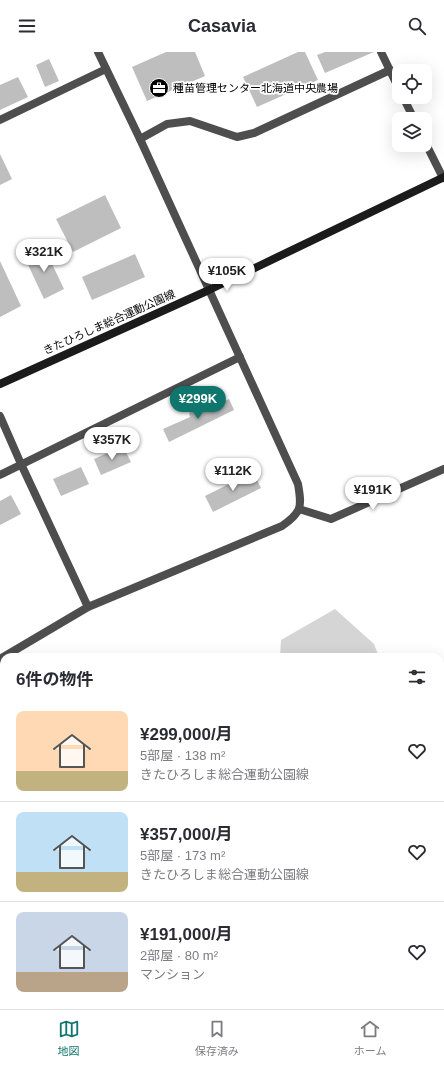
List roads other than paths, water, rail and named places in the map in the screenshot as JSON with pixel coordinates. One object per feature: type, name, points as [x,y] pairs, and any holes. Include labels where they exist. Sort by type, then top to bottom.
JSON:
[{"type":"main road","name":"きたひろしま総合運動公園線","points":[[0,384],[209,290],[443,178]]},
{"type":"street","points":[[10,653],[88,607],[282,526],[295,517],[299,509],[301,499],[298,484],[98,52]]},
{"type":"street","points":[[381,52],[392,74]]},
{"type":"street","points":[[0,120],[106,69]]},
{"type":"street","points":[[140,140],[167,124],[190,121],[237,137],[254,133],[390,70]]},
{"type":"street","points":[[430,152],[443,178]]},
{"type":"street","points":[[0,474],[240,357]]},
{"type":"street","points":[[0,416],[88,607]]},
{"type":"street","points":[[299,509],[331,519],[444,469]]},
{"type":"place","name":"種苗管理センター北海道中央農場","points":[[159,88]]}]
